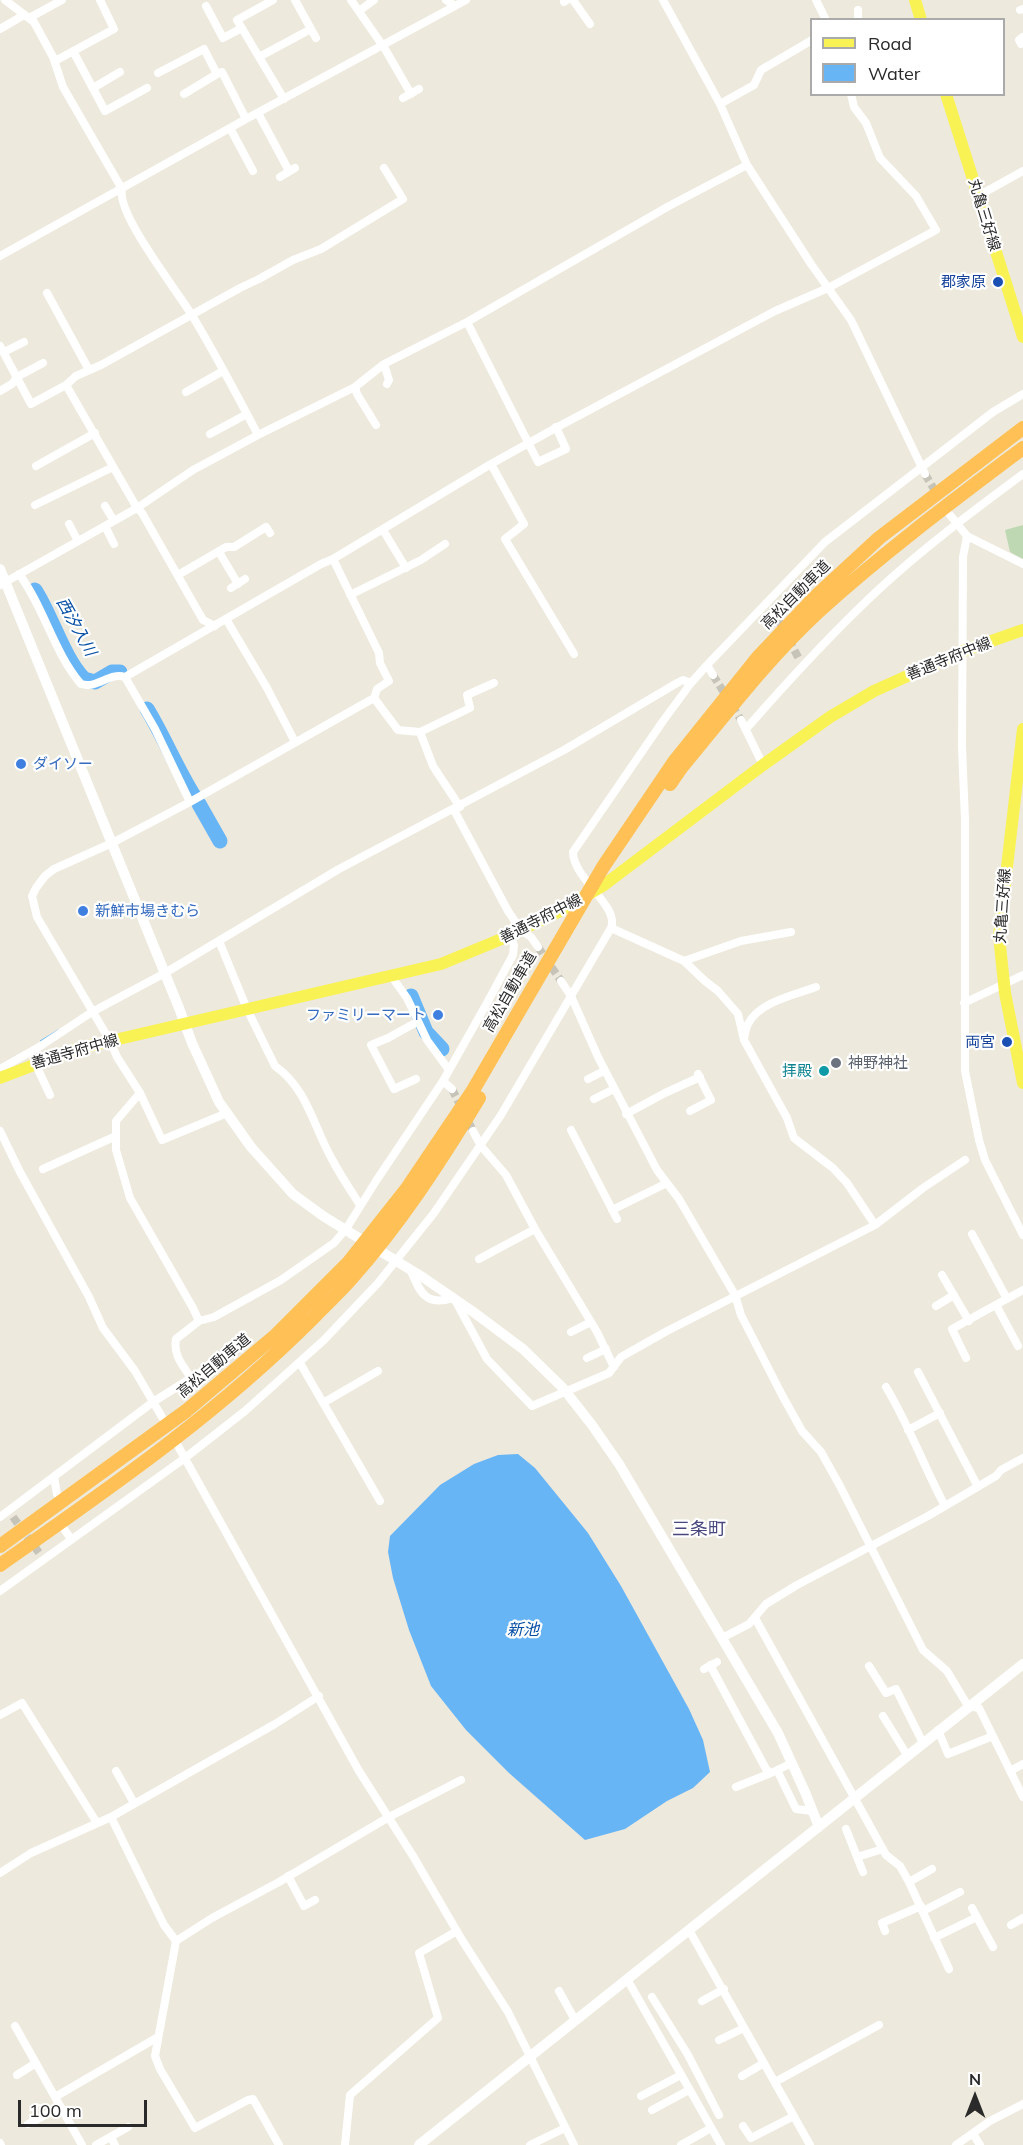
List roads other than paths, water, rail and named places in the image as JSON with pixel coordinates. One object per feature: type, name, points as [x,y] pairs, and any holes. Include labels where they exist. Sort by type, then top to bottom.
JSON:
[{"type":"highway","name":"高松自動車道","points":[[379,1234],[472,1092],[603,867],[674,762],[767,647],[814,598],[879,538],[1023,428]]},
{"type":"highway","name":"高松自動車道","points":[[0,1565],[136,1470],[189,1429],[249,1380],[351,1280],[362,1256],[441,1160],[623,851],[681,768],[766,667],[818,612],[943,508],[1023,448]]},
{"type":"highway","name":"高松自動車道","points":[[0,1546],[186,1411],[276,1335],[348,1263],[362,1256]]},
{"type":"main road","points":[[915,0],[920,18]]},
{"type":"main road","name":"丸亀三好線","points":[[947,96],[1023,336]]},
{"type":"main road","name":"善通寺府中線","points":[[0,1077],[76,1049],[441,964],[516,933],[594,891],[830,717],[874,691],[963,651],[1023,630]]},
{"type":"main road","name":"丸亀三好線","points":[[1023,729],[999,936],[1003,984],[1023,1083]]},
{"type":"street","points":[[5,0],[34,22],[55,61],[63,87],[122,189],[120,197],[138,232],[155,263],[192,315],[258,435]]},
{"type":"street","points":[[0,29],[62,0]]},
{"type":"street","points":[[55,61],[114,29],[100,0]]},
{"type":"street","points":[[273,0],[237,20],[284,99]]},
{"type":"street","points":[[295,0],[316,38]]},
{"type":"street","points":[[351,0],[382,46],[407,96],[419,89]]},
{"type":"street","points":[[359,11],[374,0]]},
{"type":"street","points":[[446,0],[455,6]]},
{"type":"street","points":[[0,256],[466,0]]},
{"type":"street","points":[[663,0],[720,104],[747,165],[851,320],[923,470]]},
{"type":"street","points":[[816,0],[825,18]]},
{"type":"street","points":[[568,1],[590,24]]},
{"type":"street","points":[[206,6],[223,38],[242,28]]},
{"type":"street","points":[[858,10],[858,18]]},
{"type":"street","points":[[259,57],[311,28]]},
{"type":"street","points":[[720,104],[753,85],[761,70],[810,41]]},
{"type":"street","points":[[158,73],[204,49],[217,74]]},
{"type":"street","points":[[73,51],[105,111],[147,88]]},
{"type":"street","points":[[93,88],[120,72]]},
{"type":"street","points":[[184,94],[222,72],[246,119]]},
{"type":"street","points":[[18,574],[32,591],[49,629],[81,684],[95,685],[114,676],[125,677],[383,530],[528,443],[775,311],[828,288],[936,230],[916,196],[880,158],[866,123],[854,107],[851,96]]},
{"type":"street","points":[[258,113],[292,169],[280,177]]},
{"type":"street","points":[[230,128],[253,171]]},
{"type":"street","points":[[3,583],[137,508],[193,470],[355,387],[384,364],[467,322],[669,206],[747,165]]},
{"type":"street","points":[[24,342],[2,349],[31,404],[66,385],[76,376],[240,288],[293,260],[321,249],[403,199],[384,168]]},
{"type":"street","points":[[978,196],[1023,171]]},
{"type":"street","points":[[47,292],[89,370]]},
{"type":"street","points":[[53,324],[61,319]]},
{"type":"street","points":[[467,322],[538,462],[566,449],[556,428]]},
{"type":"street","points":[[0,391],[12,384],[17,377],[42,363]]},
{"type":"street","points":[[384,364],[389,380],[387,384]]},
{"type":"street","points":[[186,392],[223,371]]},
{"type":"street","points":[[66,385],[203,620],[215,626]]},
{"type":"street","points":[[355,387],[376,425]]},
{"type":"street","points":[[0,1591],[42,1557],[185,1458],[245,1411],[324,1340],[378,1283],[434,1213],[501,1115],[611,928],[613,924],[611,913],[575,867],[573,852],[691,682],[770,604],[825,542],[923,470],[993,412],[1023,394]]},
{"type":"street","points":[[210,434],[247,414]]},
{"type":"street","points":[[36,466],[95,433]]},
{"type":"street","points":[[491,464],[524,524],[505,539],[573,654]]},
{"type":"street","points":[[35,505],[113,467]]},
{"type":"street","points":[[746,729],[800,662],[956,524],[1023,474]]},
{"type":"street","points":[[105,506],[114,521]]},
{"type":"street","points":[[950,515],[967,536],[1023,564]]},
{"type":"street","points":[[69,524],[78,541]]},
{"type":"street","points":[[105,526],[114,544]]},
{"type":"street","points":[[178,575],[226,548],[234,547],[266,527],[270,533]]},
{"type":"street","points":[[383,530],[406,568]]},
{"type":"street","points":[[967,536],[963,557],[965,1071],[985,1160],[1023,1235]]},
{"type":"street","points":[[350,595],[406,568],[445,544]]},
{"type":"street","points":[[219,552],[238,584]]},
{"type":"street","points":[[227,1113],[162,1140],[140,1093],[37,916],[32,896],[40,882],[54,869],[112,843],[190,802],[374,698],[377,689],[389,681],[380,663],[379,653],[333,559]]},
{"type":"street","points":[[0,568],[3,583],[211,1086],[227,1113],[251,1147],[293,1194],[323,1216],[396,1259],[454,1298],[523,1349],[565,1391],[619,1464],[778,1733],[819,1827]]},
{"type":"street","points":[[226,619],[267,688],[295,742]]},
{"type":"street","points":[[707,665],[713,675]]},
{"type":"street","points":[[125,677],[155,729],[190,802]]},
{"type":"street","points":[[0,1070],[92,1012],[165,973],[339,869],[564,750],[677,683],[683,680],[691,682]]},
{"type":"street","points":[[374,698],[398,730],[420,732],[470,708],[467,695],[494,683]]},
{"type":"street","points":[[741,720],[763,765]]},
{"type":"street","points":[[191,1378],[174,1350],[176,1339],[198,1321],[214,1317],[281,1280],[334,1243],[346,1229],[449,1070],[513,955],[516,933],[508,911],[457,808],[433,766],[420,732]]},
{"type":"street","points":[[611,928],[684,961],[718,991],[738,1014],[744,1040],[788,1119],[794,1138],[833,1168],[847,1183],[875,1225]]},
{"type":"street","points":[[684,961],[741,941],[791,932]]},
{"type":"street","points":[[516,933],[538,946]]},
{"type":"street","points":[[219,941],[247,1009],[275,1066],[299,1091],[332,1161],[360,1205]]},
{"type":"street","points":[[964,1003],[1023,975]]},
{"type":"street","points":[[392,977],[407,998],[427,1040],[449,1070]]},
{"type":"street","points":[[561,981],[571,996],[626,1114],[657,1170],[679,1199],[735,1295],[741,1315],[802,1431],[821,1452],[872,1546],[923,1650],[947,1671],[968,1706],[979,1708],[1023,1797]]},
{"type":"street","points":[[744,1040],[748,1024],[767,1005],[816,987]]},
{"type":"street","points":[[416,1078],[394,1089],[371,1045],[417,1022]]},
{"type":"street","points":[[35,1063],[50,1095]]},
{"type":"street","points":[[588,1078],[604,1071]]},
{"type":"street","points":[[626,1114],[698,1075],[711,1100],[690,1111]]},
{"type":"street","points":[[442,1081],[452,1089]]},
{"type":"street","points":[[594,1099],[614,1089]]},
{"type":"street","points":[[140,1093],[116,1121],[116,1150],[130,1198],[193,1308],[198,1321]]},
{"type":"street","points":[[571,1130],[618,1219]]},
{"type":"street","points":[[0,1131],[89,1297],[103,1328],[135,1371],[162,1417]]},
{"type":"street","points":[[473,1131],[480,1146],[506,1175],[535,1229],[591,1322],[614,1367]]},
{"type":"street","points":[[42,1169],[116,1136]]},
{"type":"street","points":[[454,1298],[487,1359],[532,1406],[609,1373],[621,1357],[735,1295],[875,1225],[965,1160]]},
{"type":"street","points":[[612,1210],[667,1183]]},
{"type":"street","points":[[479,1259],[535,1229]]},
{"type":"street","points":[[972,1234],[989,1257],[1007,1299]]},
{"type":"street","points":[[942,1275],[969,1321]]},
{"type":"street","points":[[966,1358],[952,1329],[1023,1290]]},
{"type":"street","points":[[936,1306],[954,1295]]},
{"type":"street","points":[[996,1305],[1018,1346]]},
{"type":"street","points":[[571,1332],[591,1322]]},
{"type":"street","points":[[586,1358],[606,1349]]},
{"type":"street","points":[[300,1363],[380,1500]]},
{"type":"street","points":[[0,1517],[11,1514],[54,1477],[153,1402],[208,1368]]},
{"type":"street","points":[[323,1403],[378,1371]]},
{"type":"street","points":[[918,1372],[978,1487]]},
{"type":"street","points":[[886,1387],[945,1506]]},
{"type":"street","points":[[908,1430],[940,1413]]},
{"type":"street","points":[[894,1420],[902,1416]]},
{"type":"street","points":[[178,1446],[359,1770],[508,2012],[574,2145]]},
{"type":"street","points":[[722,1638],[749,1624],[766,1604],[797,1585],[945,1506],[1023,1458]]},
{"type":"street","points":[[54,1477],[57,1494]]},
{"type":"street","points":[[64,1529],[71,1539]]},
{"type":"street","points":[[755,1618],[886,1855],[900,1866],[909,1882],[949,1969]]},
{"type":"street","points":[[419,2145],[1023,1664]]},
{"type":"street","points":[[710,1665],[766,1769],[774,1771],[796,1809],[812,1811]]},
{"type":"street","points":[[869,1666],[886,1693],[896,1689],[923,1743]]},
{"type":"street","points":[[0,1873],[31,1853],[111,1817],[275,1724],[319,1696]]},
{"type":"street","points":[[0,1715],[22,1704],[97,1823]]},
{"type":"street","points":[[883,1716],[907,1755]]},
{"type":"street","points":[[938,1730],[948,1754],[993,1736]]},
{"type":"street","points":[[736,1787],[792,1762]]},
{"type":"street","points":[[1010,1771],[1023,1764]]},
{"type":"street","points":[[116,1771],[134,1803]]},
{"type":"street","points":[[279,2145],[253,2099],[195,2128],[159,2069],[155,2056],[176,1941],[388,1817],[461,1780]]},
{"type":"street","points":[[111,1817],[164,1925],[176,1941]]},
{"type":"street","points":[[846,1829],[863,1872]]},
{"type":"street","points":[[857,1857],[883,1849]]},
{"type":"street","points":[[909,1882],[932,1869]]},
{"type":"street","points":[[288,1876],[304,1906],[315,1900]]},
{"type":"street","points":[[885,1931],[882,1923],[960,1892]]},
{"type":"street","points":[[972,1908],[993,1947]]},
{"type":"street","points":[[934,1938],[977,1917]]},
{"type":"street","points":[[1011,1925],[1023,1918]]},
{"type":"street","points":[[689,1930],[810,2145]]},
{"type":"street","points":[[345,2145],[350,2095],[438,2018],[419,1953],[457,1932]]},
{"type":"street","points":[[627,1979],[721,2145]]},
{"type":"street","points":[[702,2001],[723,1989]]},
{"type":"street","points":[[559,1991],[575,2020]]},
{"type":"street","points":[[652,1997],[688,2055],[720,2115]]},
{"type":"street","points":[[775,2082],[879,2025]]},
{"type":"street","points":[[15,2026],[82,2145]]},
{"type":"street","points":[[719,2040],[744,2028]]},
{"type":"street","points":[[55,2097],[158,2037]]},
{"type":"street","points":[[674,2063],[688,2055]]},
{"type":"street","points":[[16,2074],[36,2063]]},
{"type":"street","points":[[742,2076],[764,2063]]},
{"type":"street","points":[[641,2096],[681,2075]]},
{"type":"street","points":[[652,2110],[689,2090]]},
{"type":"street","points":[[956,2145],[990,2121],[1023,2104]]},
{"type":"street","points":[[28,2124],[61,2107]]},
{"type":"street","points":[[743,2126],[751,2138],[794,2116]]},
{"type":"street","points":[[96,2145],[128,2127]]},
{"type":"street","points":[[530,2145],[566,2128]]},
{"type":"street","points":[[681,2145],[711,2128]]},
{"type":"street","points":[[973,2134],[980,2145]]},
{"type":"street","points":[[111,2137],[115,2145]]},
{"type":"water","name":"新池","points":[[518,1454],[535,1468],[588,1533],[621,1586],[689,1709],[703,1740],[710,1772],[693,1788],[667,1801],[625,1829],[585,1840],[509,1773],[466,1730],[431,1686],[409,1630],[393,1578],[388,1552],[390,1536],[440,1485],[474,1464],[498,1455]]},
{"type":"waterway","name":"西汐入川","points":[[35,590],[70,659],[84,679],[95,682],[112,672],[120,672]]},
{"type":"waterway","name":"西汐入川","points":[[147,709],[194,796]]},
{"type":"waterway","name":"西汐入川","points":[[199,804],[220,841]]},
{"type":"waterway","name":"西汐入川","points":[[411,996],[426,1032],[442,1049]]},
{"type":"waterway","points":[[41,1041],[59,1030]]},
{"type":"tunnel","points":[[925,474],[938,496]]},
{"type":"tunnel","points":[[772,608],[799,659]]},
{"type":"tunnel","points":[[713,675],[741,720]]},
{"type":"tunnel","points":[[538,947],[561,981]]},
{"type":"tunnel","points":[[452,1089],[473,1131]]},
{"type":"tunnel","points":[[13,1517],[40,1554]]},
{"type":"place","name":"郡家原","points":[[998,282]]},
{"type":"place","name":"ダイソー","points":[[21,764]]},
{"type":"place","name":"新鮮市場きむら","points":[[83,911]]},
{"type":"place","name":"ファミリーマート","points":[[438,1015]]},
{"type":"place","name":"両宮","points":[[1007,1042]]},
{"type":"place","name":"神野神社","points":[[836,1063]]},
{"type":"place","name":"拝殿","points":[[824,1071]]},
{"type":"district","name":"三条町","points":[[699,1530]]}]
